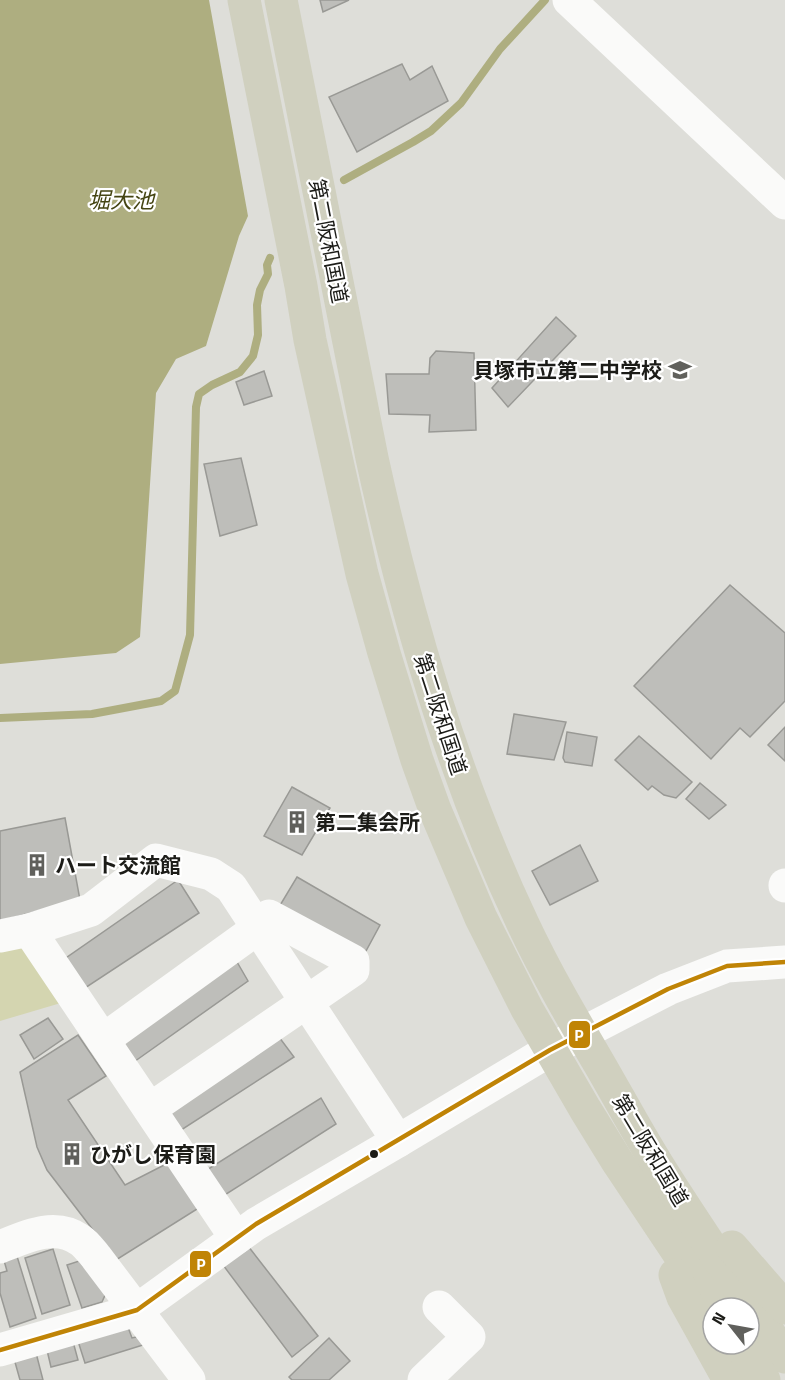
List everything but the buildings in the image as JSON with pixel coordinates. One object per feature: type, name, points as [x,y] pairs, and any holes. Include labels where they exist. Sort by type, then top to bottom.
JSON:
[{"type":"highway","name":"第二阪和国道","points":[[244,0],[312,352],[362,574],[400,709],[435,810],[482,918],[527,1009],[617,1161],[707,1296]]},
{"type":"highway","name":"第二阪和国道","points":[[281,0],[372,458],[411,619],[457,765],[523,924],[582,1034],[666,1179],[785,1357]]},
{"type":"highway","points":[[666,1179],[728,1242],[785,1308]]},
{"type":"highway","points":[[667,1236],[673,1271],[683,1297],[729,1380]]},
{"type":"highway","points":[[747,1356],[764,1380]]},
{"type":"street","points":[[569,0],[785,203]]},
{"type":"street","points":[[236,1238],[103,1040],[14,933],[91,910],[156,860],[211,874],[231,887],[398,1141]]},
{"type":"street","points":[[103,1040],[258,928],[269,916],[353,961],[353,970],[150,1109]]},
{"type":"street","points":[[0,1350],[137,1310],[256,1224],[550,1050],[668,989],[727,966],[785,962]]},
{"type":"street","points":[[0,1247],[39,1232],[62,1231],[80,1240],[96,1257],[189,1380]]},
{"type":"street","points":[[424,1380],[469,1337],[440,1307]]},
{"type":"shaded area","points":[[28,931],[71,1000],[0,1021],[0,938]]},
{"type":"water","name":"堀大池","points":[[0,0],[209,0],[248,216],[239,236],[206,346],[176,359],[156,393],[140,637],[116,653],[0,664]]},
{"type":"waterway","points":[[344,180],[431,131],[461,103],[500,49],[545,0]]},
{"type":"waterway","points":[[0,718],[92,714],[161,701],[175,691],[190,635],[196,407],[199,394],[240,372],[253,356],[258,335],[257,305],[260,290],[268,274],[267,265],[270,258]]},
{"type":"transit line","name":"P","points":[[0,1350],[137,1310],[256,1224],[550,1050],[668,989],[727,966],[785,962]]},
{"type":"place","name":"貝塚市立第二中学校","points":[[680,370]]},
{"type":"place","name":"第二集会所","points":[[297,822]]},
{"type":"place","name":"ハート交流館","points":[[37,865]]},
{"type":"place","name":"ひがし保育園","points":[[72,1154]]}]
